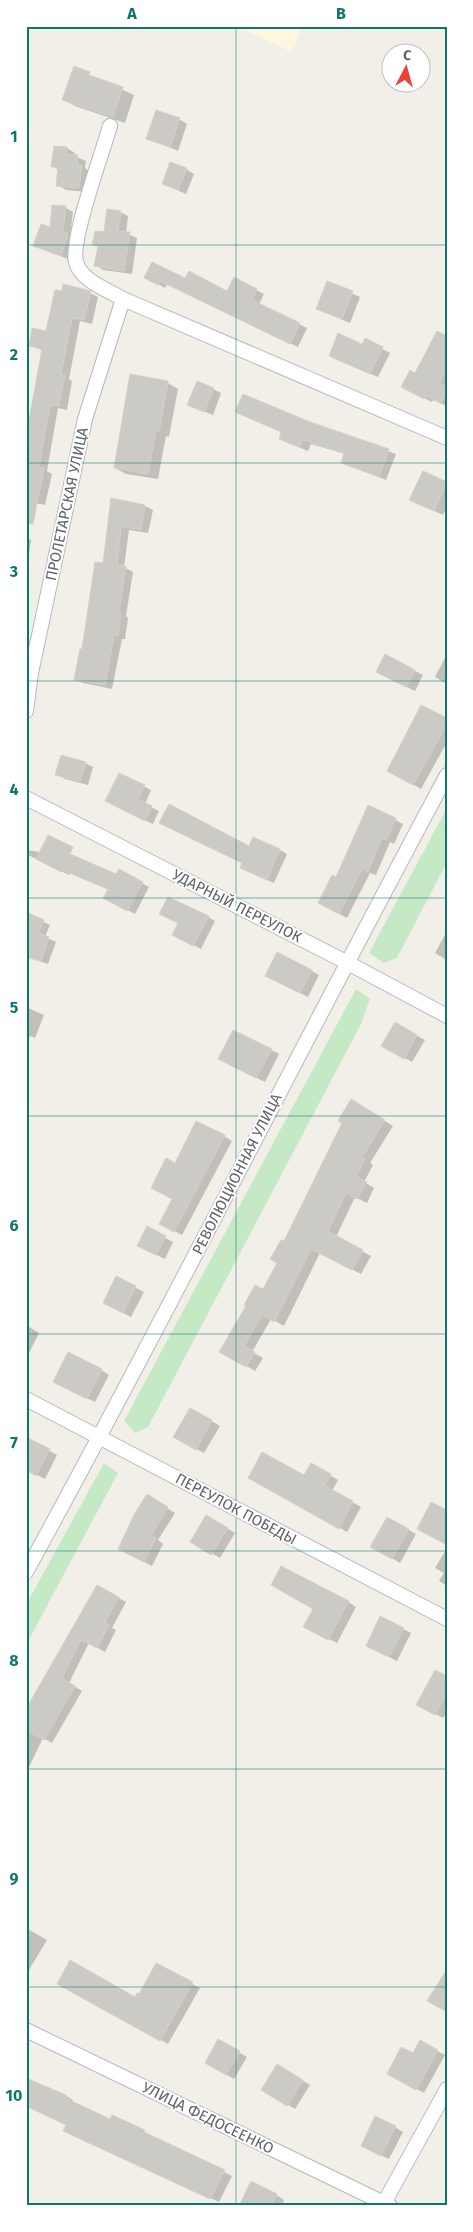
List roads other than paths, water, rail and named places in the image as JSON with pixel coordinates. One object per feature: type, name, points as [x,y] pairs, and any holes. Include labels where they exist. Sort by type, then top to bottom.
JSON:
[{"type":"street","points":[[110,126],[78,231],[76,261],[85,277],[123,299],[447,438]]},
{"type":"street","name":"ПРОЛЕТАРСКАЯ УЛИЦА","points":[[26,712],[31,673],[85,419],[123,299]]},
{"type":"street","name":"РЕВОЛЮЦИОННАЯ УЛИЦА","points":[[26,1572],[100,1438],[346,962],[447,775]]},
{"type":"street","name":"УДАРНЫЙ ПЕРЕУЛОК","points":[[26,798],[346,962],[447,1016]]},
{"type":"street","name":"ПЕРЕУЛОК ПОБЕДЫ","points":[[26,1399],[447,1619]]},
{"type":"street","name":"УЛИЦА ФЕДОСЕЕНКО","points":[[26,2030],[387,2204]]},
{"type":"street","points":[[387,2204],[447,2089]]}]
